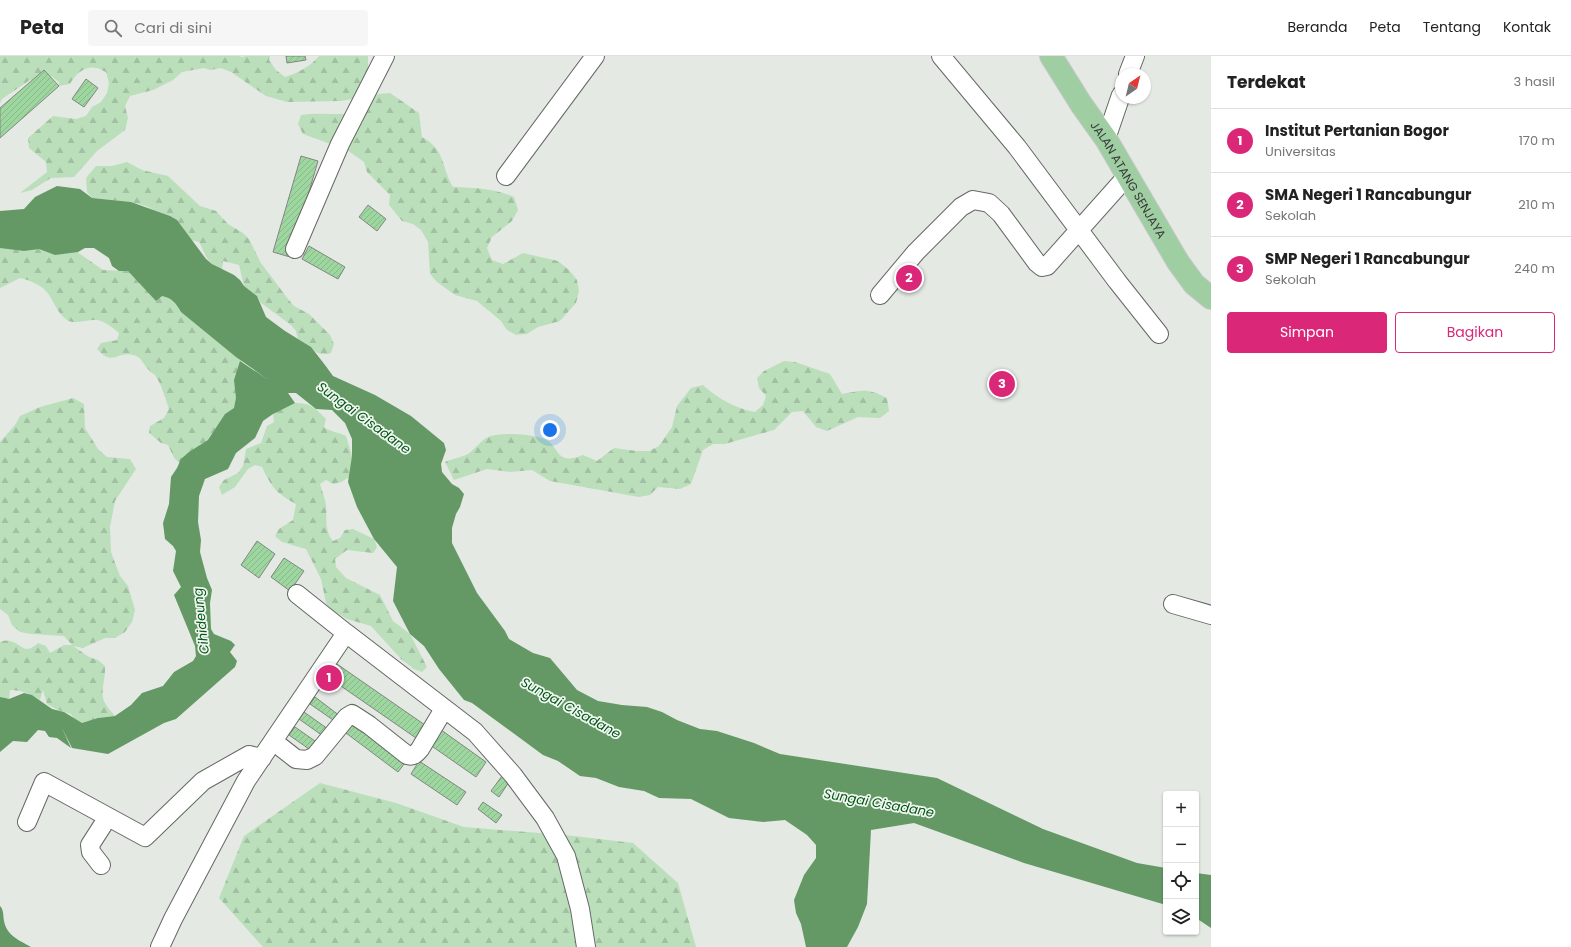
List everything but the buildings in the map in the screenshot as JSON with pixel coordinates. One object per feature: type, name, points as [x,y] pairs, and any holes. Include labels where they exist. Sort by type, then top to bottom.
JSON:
[{"type":"main road","name":"JALAN ATANG SENJAYA","points":[[1051,56],[1081,104],[1106,139],[1178,262],[1194,284],[1211,298]]},
{"type":"street","points":[[295,249],[340,144],[385,56]]},
{"type":"street","points":[[506,176],[595,56]]},
{"type":"street","points":[[941,56],[1017,147],[1078,230],[1159,334]]},
{"type":"street","points":[[1130,68],[1135,56]]},
{"type":"street","points":[[1106,139],[1118,104]]},
{"type":"street","points":[[880,295],[916,252],[961,207],[973,200],[989,203],[1001,214],[1037,263],[1042,266],[1047,266],[1128,175]]},
{"type":"street","points":[[297,594],[475,732],[513,776],[545,818],[566,856],[580,909],[586,947]]},
{"type":"street","points":[[1173,604],[1211,615]]},
{"type":"street","points":[[160,947],[173,919],[246,781],[346,633]]},
{"type":"street","points":[[273,741],[296,758],[307,760],[315,756],[347,717],[352,714],[369,725],[407,755],[411,756],[415,755],[420,749],[444,709]]},
{"type":"street","points":[[27,822],[44,782],[145,837],[203,781],[250,755],[262,758]]},
{"type":"street","points":[[101,865],[91,852],[90,845],[108,817]]},
{"type":"green space","points":[[0,56],[270,56],[269,60],[276,70],[285,77],[304,69],[319,56],[368,56],[368,68],[361,92],[352,99],[341,101],[287,102],[266,96],[231,72],[221,68],[210,70],[204,68],[182,72],[173,80],[153,90],[130,96],[125,106],[128,118],[125,130],[97,151],[74,177],[51,178],[32,190],[20,193],[47,172],[46,162],[29,148],[28,138],[53,116],[76,119],[86,116],[92,107],[101,102],[107,93],[109,83],[106,72],[92,67],[84,69],[77,74],[70,84],[59,86],[59,82],[51,76],[41,82],[30,80],[2,99],[0,103]]},
{"type":"green space","points":[[390,93],[419,113],[422,137],[430,142],[439,153],[453,187],[491,190],[514,197],[518,210],[512,221],[492,237],[487,248],[492,260],[503,264],[523,253],[558,261],[569,270],[577,280],[579,291],[576,303],[560,321],[538,327],[527,334],[516,335],[507,330],[501,321],[477,301],[455,295],[437,282],[430,274],[428,242],[421,230],[413,224],[402,221],[389,205],[390,195],[367,172],[364,162],[347,150],[303,134],[298,124],[301,115],[352,114],[369,110],[369,100],[378,94]]},
{"type":"green space","points":[[127,162],[142,170],[168,176],[200,206],[216,211],[228,224],[243,233],[249,239],[261,263],[288,299],[294,306],[309,314],[330,335],[334,344],[331,353],[317,353],[298,339],[296,331],[291,325],[261,303],[257,296],[244,286],[239,265],[223,261],[222,270],[216,267],[209,261],[199,242],[176,233],[169,218],[146,206],[131,202],[92,198],[87,192],[86,178],[96,166],[112,166]]},
{"type":"green space","points":[[0,247],[70,247],[103,270],[128,271],[162,296],[170,298],[234,349],[243,365],[243,399],[213,438],[180,463],[174,458],[168,445],[161,443],[149,433],[150,426],[164,418],[169,409],[155,375],[136,356],[128,354],[111,358],[102,354],[97,349],[101,343],[117,340],[119,333],[109,325],[97,320],[73,322],[67,320],[59,312],[47,292],[36,284],[20,278],[0,288]]},
{"type":"green space","points":[[784,361],[795,362],[830,374],[842,394],[870,391],[887,398],[889,411],[880,418],[858,417],[827,431],[816,427],[803,411],[792,412],[774,430],[725,444],[713,444],[703,450],[691,484],[680,489],[658,487],[650,495],[639,497],[550,481],[532,470],[510,472],[487,469],[454,480],[445,462],[468,454],[480,443],[491,436],[507,434],[542,438],[553,445],[562,457],[567,458],[583,455],[597,461],[614,448],[649,451],[659,446],[672,427],[677,406],[691,388],[703,385],[727,402],[748,411],[755,412],[763,405],[766,396],[759,388],[757,378],[764,371]]},
{"type":"green space","points":[[73,398],[84,404],[85,428],[98,449],[107,457],[130,459],[136,469],[115,501],[110,527],[111,552],[120,576],[128,586],[135,610],[132,622],[125,632],[115,638],[105,638],[83,648],[73,646],[89,657],[98,660],[105,666],[103,697],[106,705],[115,716],[98,718],[90,725],[79,722],[71,714],[58,710],[47,704],[43,690],[40,700],[26,693],[10,690],[9,699],[0,708],[0,642],[14,642],[26,649],[30,649],[38,643],[46,646],[50,653],[64,645],[72,645],[64,636],[20,632],[12,625],[8,615],[0,609],[0,442],[15,425],[20,416],[40,407]]},
{"type":"green space","points":[[285,403],[298,403],[312,406],[326,419],[324,427],[346,436],[352,456],[358,461],[356,473],[341,482],[333,484],[326,480],[320,484],[326,505],[326,524],[328,533],[333,541],[340,538],[345,530],[353,529],[374,539],[377,547],[373,553],[347,550],[335,559],[336,567],[346,578],[380,595],[393,621],[410,634],[427,667],[422,672],[414,669],[401,659],[371,626],[347,619],[332,610],[326,603],[321,579],[306,549],[282,542],[275,536],[279,529],[293,520],[296,504],[284,497],[275,489],[262,467],[255,465],[248,469],[235,487],[222,495],[219,487],[224,480],[238,473],[243,466],[246,449],[261,443],[267,426],[274,422],[273,414]]},
{"type":"green space","points":[[320,783],[396,803],[464,827],[565,835],[633,843],[678,883],[696,947],[263,947],[219,898],[244,836]]},
{"type":"water","name":"Sungai Cisadane","points":[[57,186],[80,189],[92,198],[131,202],[177,220],[206,259],[240,280],[244,286],[257,296],[266,317],[311,347],[333,376],[375,395],[411,416],[444,443],[446,450],[441,464],[442,472],[452,484],[459,488],[464,494],[452,528],[452,543],[477,593],[505,631],[509,639],[533,653],[550,658],[577,690],[598,701],[647,707],[700,729],[717,731],[754,743],[780,754],[937,778],[1043,829],[1137,863],[1163,867],[1163,904],[1024,863],[914,823],[871,830],[867,904],[858,927],[847,947],[806,947],[801,924],[796,913],[794,900],[804,875],[816,858],[816,845],[807,835],[785,820],[763,822],[729,818],[691,799],[659,798],[644,791],[619,787],[596,778],[580,776],[558,761],[543,755],[472,703],[464,700],[439,669],[424,646],[410,634],[393,601],[397,567],[374,539],[357,507],[348,482],[352,456],[352,439],[345,423],[332,410],[316,409],[296,393],[287,393],[236,357],[181,312],[171,300],[162,296],[156,301],[128,271],[119,271],[112,266],[109,258],[94,248],[85,248],[78,252],[55,255],[39,249],[24,251],[0,248],[0,211],[24,209],[35,197]]},
{"type":"water","name":"Cihideung","points":[[240,361],[288,393],[295,403],[263,421],[255,438],[236,453],[228,469],[205,479],[199,496],[198,522],[201,540],[200,552],[212,590],[210,603],[211,629],[214,634],[231,641],[235,645],[230,652],[237,661],[235,667],[176,719],[164,723],[108,754],[72,748],[62,728],[71,748],[57,738],[49,737],[45,731],[38,730],[27,742],[13,741],[0,752],[0,697],[9,699],[24,693],[32,695],[52,709],[64,712],[82,723],[98,718],[115,716],[131,705],[142,693],[163,686],[174,672],[193,661],[196,656],[195,646],[174,595],[181,587],[173,571],[176,551],[165,539],[163,523],[169,504],[171,477],[181,459],[208,440],[225,414],[234,408],[236,398],[234,380]]},
{"type":"water","points":[[1199,873],[1211,875],[1211,928],[1199,920]]},
{"type":"water","points":[[0,906],[4,921],[11,934],[18,940],[31,947],[0,947]]},
{"type":"place","name":"SMA Negeri 1 Rancabungur","points":[[909,278]]},
{"type":"place","name":"SMP Negeri 1 Rancabungur","points":[[1002,384]]},
{"type":"place","name":"Institut Pertanian Bogor","points":[[329,678]]}]
